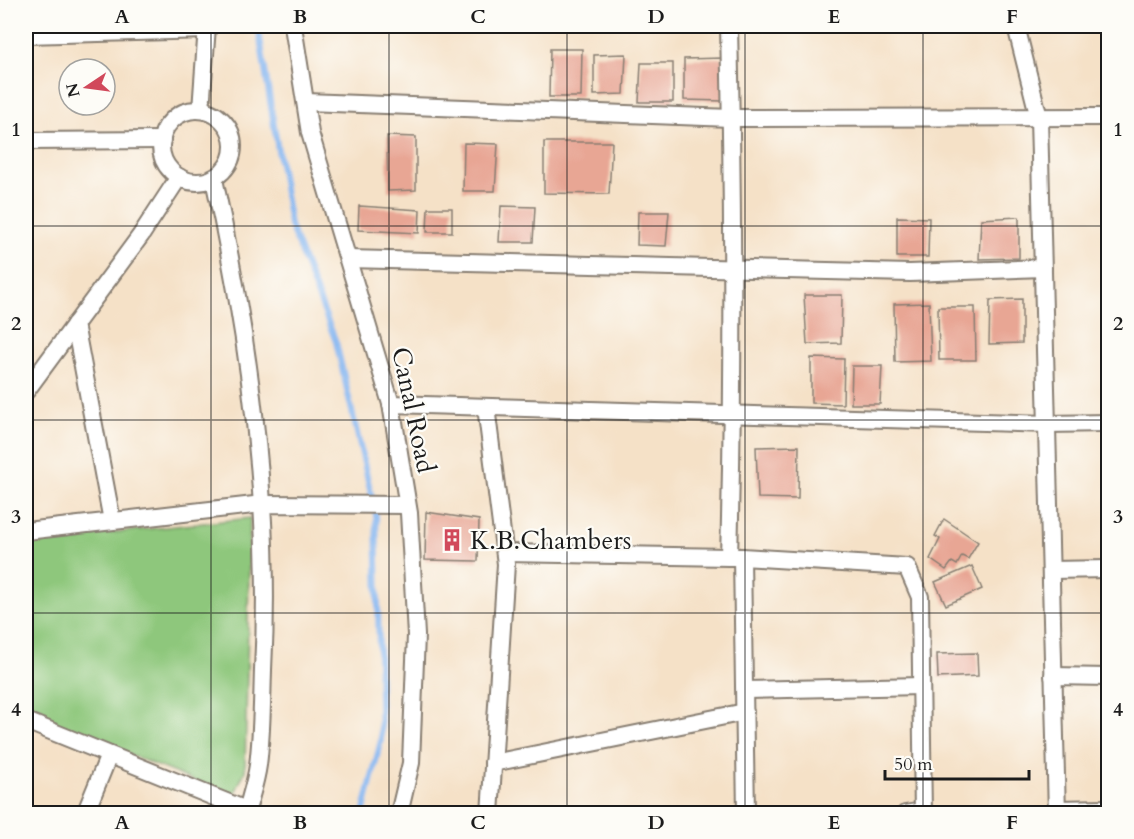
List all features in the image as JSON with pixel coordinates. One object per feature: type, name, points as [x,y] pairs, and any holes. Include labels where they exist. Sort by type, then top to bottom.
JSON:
[{"type":"street","name":"Canal Road","points":[[293,26],[310,133],[392,404],[407,505],[416,635],[411,763],[399,813]]},
{"type":"street","points":[[729,26],[734,269],[735,557],[746,712],[746,813]]},
{"type":"street","points":[[1016,26],[1039,118],[1057,811],[1108,808]]},
{"type":"street","points":[[26,35],[207,28],[201,110]]},
{"type":"street","points":[[306,102],[731,118],[1108,117]]},
{"type":"street","points":[[201,110],[212,113],[221,120],[233,140],[233,151],[230,162],[214,179],[190,182],[171,170],[165,161],[162,140],[171,121],[190,111],[201,110]]},
{"type":"street","points":[[26,141],[162,140]]},
{"type":"street","points":[[26,391],[141,235],[179,177]]},
{"type":"street","points":[[26,721],[246,812],[258,766],[266,626],[263,504],[254,408],[227,238],[214,179]]},
{"type":"street","points":[[348,259],[910,273],[1043,268]]},
{"type":"street","points":[[75,324],[112,521]]},
{"type":"street","points":[[392,404],[1047,424],[1108,423]]},
{"type":"street","points":[[486,407],[506,564],[490,813]]},
{"type":"street","points":[[26,531],[263,504],[407,505]]},
{"type":"street","points":[[505,553],[735,557],[907,567],[921,597],[923,812],[905,813]]},
{"type":"street","points":[[1051,570],[1108,569]]},
{"type":"street","points":[[1053,676],[1108,676]]},
{"type":"street","points":[[745,690],[921,686]]},
{"type":"street","points":[[493,763],[746,712]]},
{"type":"street","points":[[85,813],[109,755]]},
{"type":"green space","points":[[250,518],[245,771],[233,797],[26,712],[26,542]]},
{"type":"building","points":[[889,26],[925,26],[925,32],[889,33]]},
{"type":"building","points":[[550,49],[582,49],[581,97],[549,97]]},
{"type":"building","points":[[626,54],[624,94],[594,95],[594,55]]},
{"type":"building","points":[[723,58],[724,101],[684,100],[684,59]]},
{"type":"building","points":[[641,63],[673,63],[673,102],[639,102]]},
{"type":"building","points":[[387,136],[416,137],[416,190],[388,191]]},
{"type":"building","points":[[544,142],[612,142],[609,194],[544,193]]},
{"type":"building","points":[[464,143],[498,144],[495,191],[463,191]]},
{"type":"building","points":[[359,206],[420,210],[419,233],[358,230]]},
{"type":"building","points":[[501,206],[535,207],[533,242],[499,242]]},
{"type":"building","points":[[428,208],[452,208],[452,232],[427,232]]},
{"type":"building","points":[[638,212],[669,212],[666,246],[637,245]]},
{"type":"building","points":[[897,217],[929,218],[928,257],[897,257]]},
{"type":"building","points":[[1019,217],[1019,258],[979,259],[981,219]]},
{"type":"building","points":[[804,295],[842,295],[841,343],[807,344]]},
{"type":"building","points":[[1022,299],[1022,343],[989,344],[990,300]]},
{"type":"building","points":[[929,303],[931,361],[895,362],[894,304]]},
{"type":"building","points":[[938,307],[975,307],[976,360],[939,360]]},
{"type":"building","points":[[811,358],[844,359],[843,404],[811,403]]},
{"type":"building","points":[[852,366],[882,366],[880,404],[851,404]]},
{"type":"building","points":[[799,446],[798,499],[758,498],[756,447]]},
{"type":"building","name":"K.B.Chambers","points":[[426,512],[479,520],[478,561],[425,560]]},
{"type":"building","points":[[944,519],[978,542],[968,559],[962,556],[957,565],[952,562],[946,570],[930,559],[940,539],[935,536]]},
{"type":"building","points":[[972,566],[982,589],[946,605],[935,582]]},
{"type":"building","points":[[977,653],[978,676],[938,678],[937,654]]},
{"type":"waterway","points":[[258,26],[290,225],[336,342],[376,515],[381,740],[363,814]]},
{"type":"place","name":"K.B.Chambers","points":[[452,540]]}]
